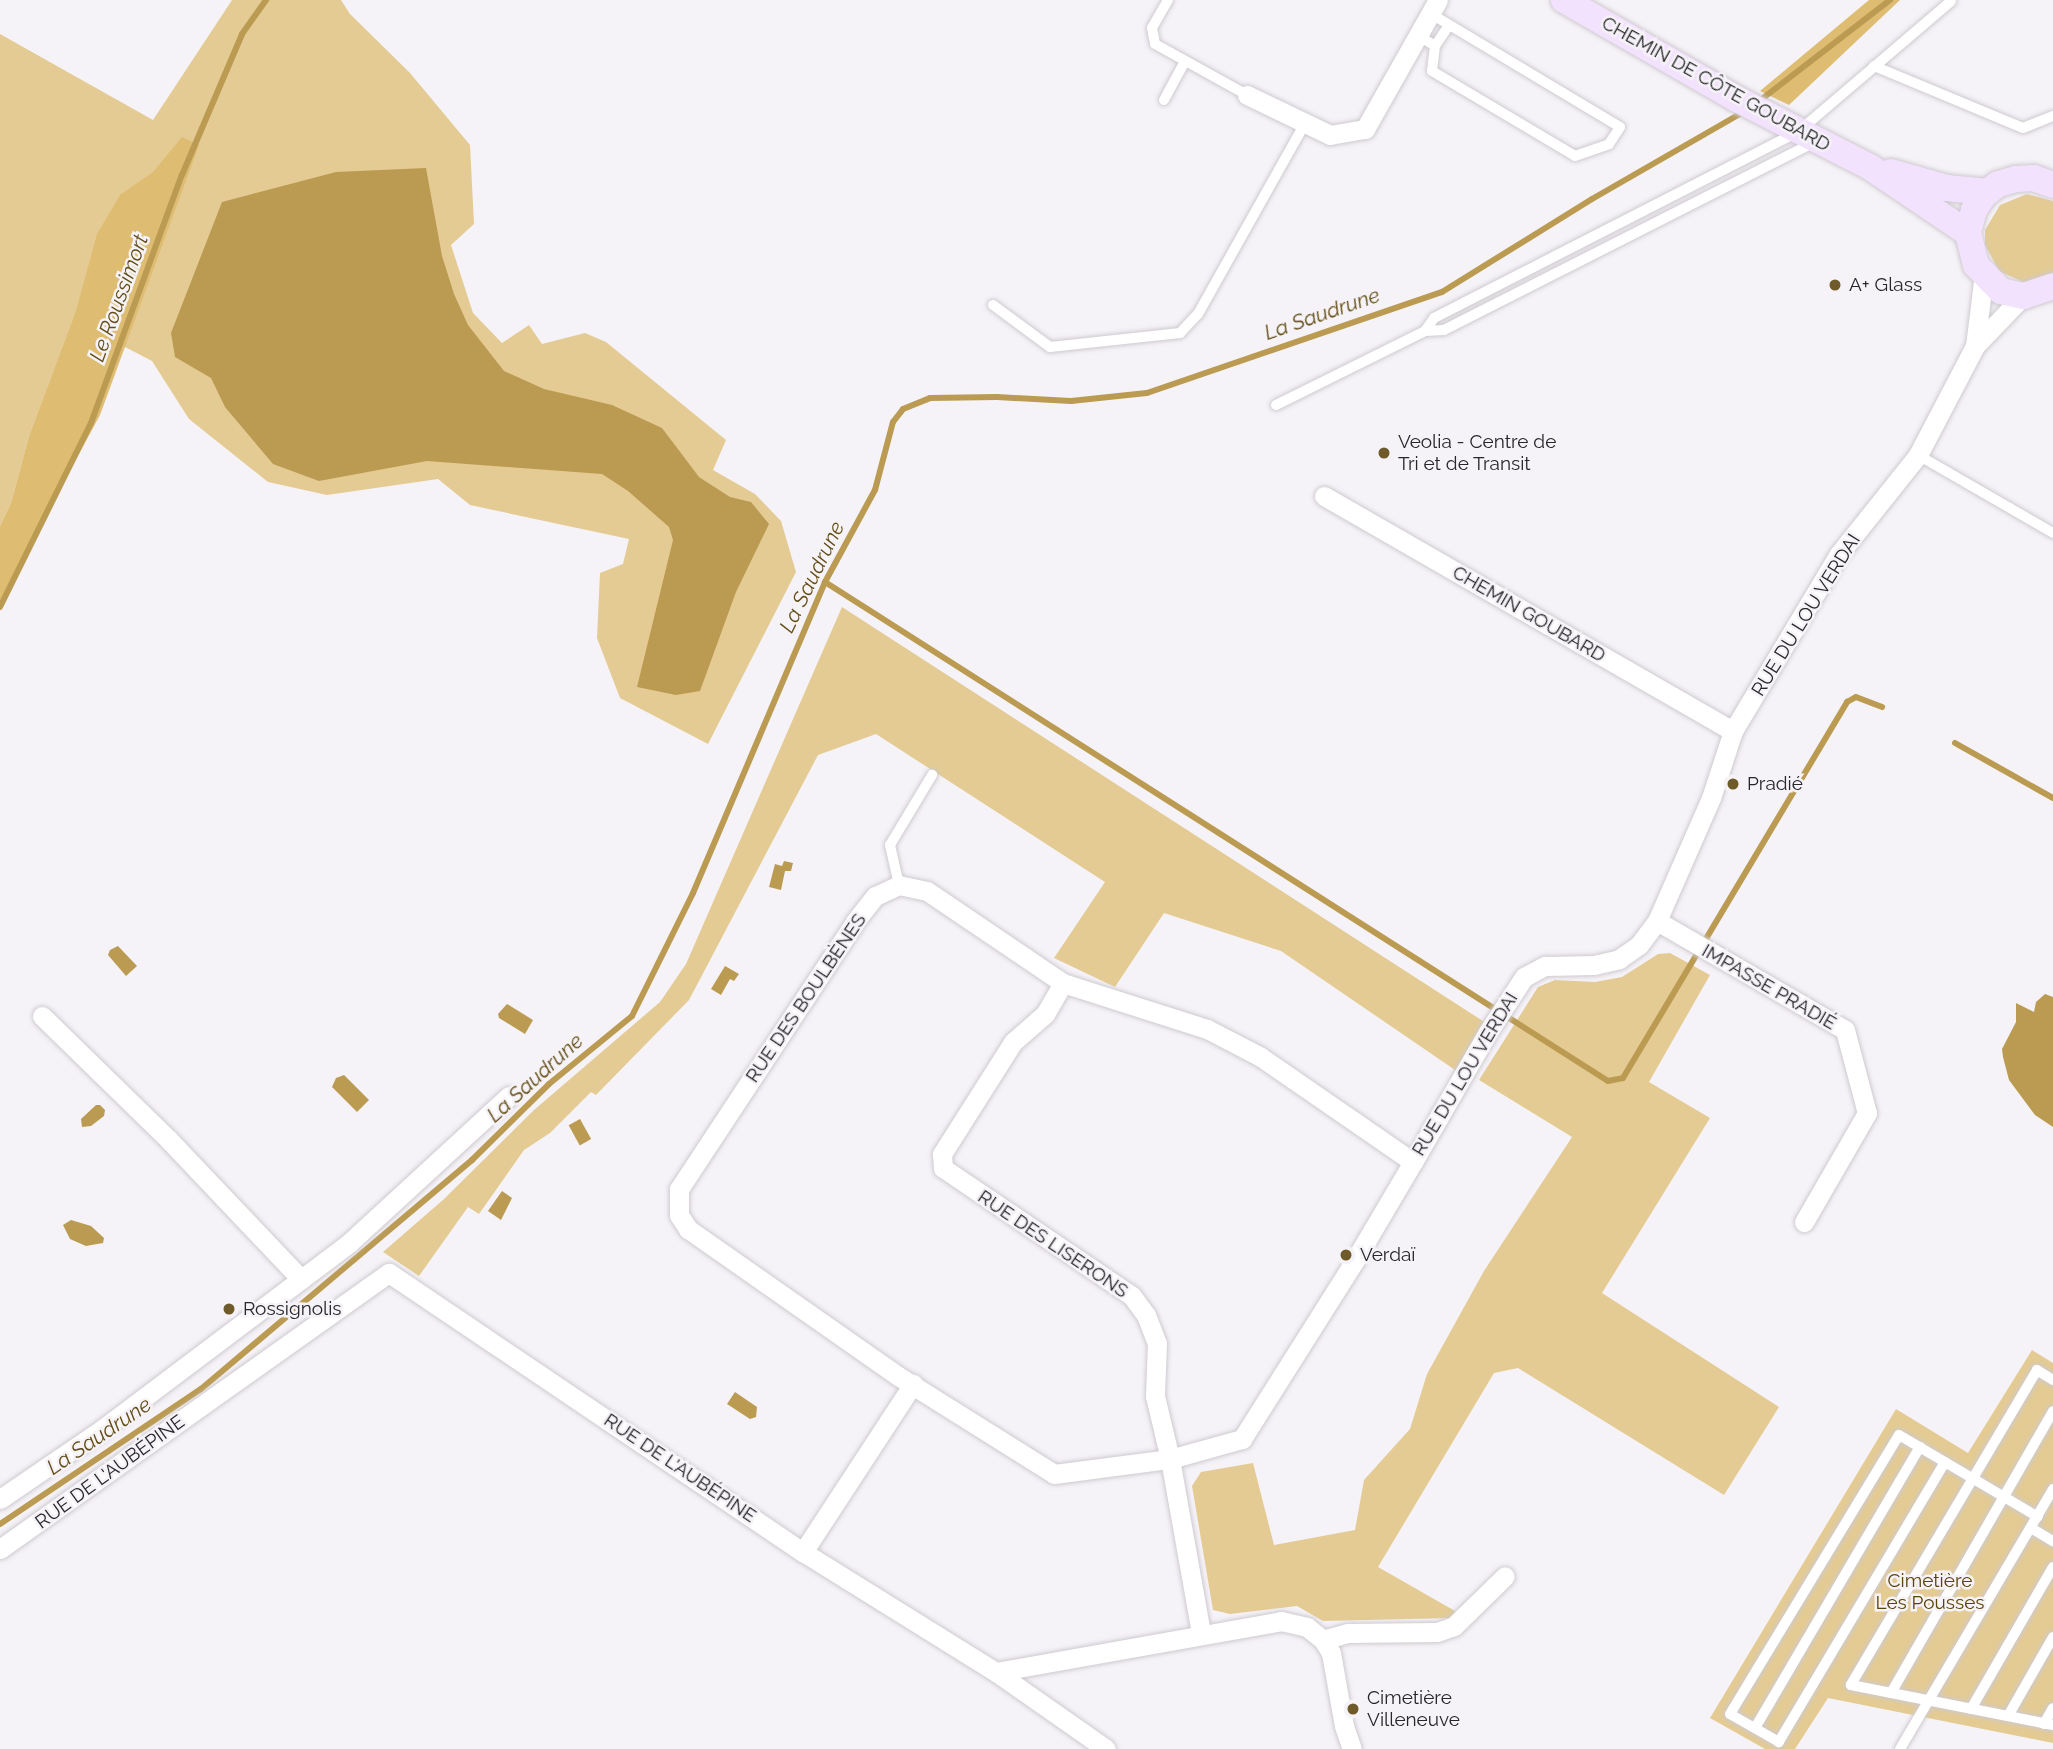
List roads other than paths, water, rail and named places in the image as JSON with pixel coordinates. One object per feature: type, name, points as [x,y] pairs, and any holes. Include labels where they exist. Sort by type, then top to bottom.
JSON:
[{"type":"main road","name":"CHEMIN DE CÔTE GOUBARD","points":[[1564,0],[1737,99],[1870,167],[1968,233]]},
{"type":"main road","name":"CHEMIN DE CÔTE GOUBARD","points":[[1870,167],[1947,188],[1988,192]]},
{"type":"main road","points":[[2053,185],[2034,178],[2016,179],[1988,192],[1974,211],[1968,233],[1972,256],[1984,274],[2001,291],[2023,296],[2053,286]]},
{"type":"street","points":[[1247,95],[1330,135],[1365,129],[1434,7]]},
{"type":"street","points":[[1975,346],[1984,274]]},
{"type":"street","name":"RUE DU LOU VERDAI","points":[[905,1380],[1054,1474],[1170,1459],[1242,1439],[1356,1260],[1488,1032],[1524,977],[1545,967],[1594,965],[1619,959],[1639,945],[1657,921],[1711,798],[1733,732],[1839,554],[1918,455],[1975,346],[2023,296]]},
{"type":"street","name":"CHEMIN GOUBARD","points":[[1324,496],[1733,732]]},
{"type":"street","points":[[900,884],[927,891],[1063,983],[1207,1029],[1261,1057],[1413,1162]]},
{"type":"street","name":"RUE DES BOULBÈNES","points":[[900,884],[876,895],[855,922],[679,1189],[679,1214],[688,1229],[905,1380]]},
{"type":"street","name":"IMPASSE PRADIÉ","points":[[1657,921],[1845,1030],[1867,1113],[1804,1222]]},
{"type":"street","name":"RUE DES LISERONS","points":[[1063,983],[1045,1014],[1013,1042],[942,1154],[943,1168],[1132,1296],[1146,1315],[1157,1343],[1155,1396],[1170,1459],[1201,1633]]},
{"type":"street","points":[[42,1016],[169,1140],[301,1279]]},
{"type":"street","points":[[0,1499],[101,1430],[348,1243],[509,1096]]},
{"type":"street","name":"RUE DE L'AUBÉPINE","points":[[0,1549],[389,1273],[803,1552],[996,1672],[1107,1749]]},
{"type":"street","points":[[803,1552],[905,1380]]},
{"type":"street","points":[[1323,1640],[1348,1633],[1437,1632],[1454,1626],[1505,1576]]},
{"type":"street","points":[[996,1672],[1201,1633],[1281,1621],[1307,1627],[1323,1640],[1331,1653],[1344,1726],[1352,1749]]},
{"type":"lane","points":[[1168,0],[1152,27],[1155,44],[1247,95]]},
{"type":"lane","points":[[1276,405],[1425,331],[1444,330],[1808,135],[1874,66],[1951,1]]},
{"type":"lane","points":[[1434,7],[1450,25],[1620,127],[1609,144],[1575,156],[1432,71],[1435,46],[1450,25]]},
{"type":"lane","points":[[1417,34],[1435,46]]},
{"type":"lane","points":[[1164,100],[1185,61]]},
{"type":"lane","points":[[1874,66],[2023,128],[2053,116]]},
{"type":"lane","points":[[993,305],[1050,346],[1180,333],[1198,314],[1305,123]]},
{"type":"lane","points":[[1425,331],[1434,318],[1808,135]]},
{"type":"lane","points":[[1268,165],[1278,171]]},
{"type":"lane","points":[[1918,455],[2053,533]]},
{"type":"lane","points":[[900,884],[890,845],[932,775]]},
{"type":"lane","points":[[2053,1380],[2037,1370],[1851,1685],[2049,1724],[2053,1708]]},
{"type":"lane","points":[[1891,1693],[2053,1411]]},
{"type":"lane","points":[[1945,1462],[1779,1742],[1730,1714],[1899,1434],[2038,1517]]},
{"type":"lane","points":[[1755,1728],[1920,1447]]},
{"type":"lane","points":[[1900,1749],[2052,1494]]},
{"type":"lane","points":[[2031,1528],[2053,1541]]},
{"type":"lane","points":[[1971,1709],[2053,1567]]},
{"type":"lane","points":[[2008,1716],[2053,1637]]},
{"type":"waterway","name":"Le Roussimort","points":[[0,607],[91,423],[182,175],[242,34],[266,0]]},
{"type":"waterway","name":"La Saudrune","points":[[1758,102],[1890,0]]},
{"type":"waterway","name":"La Saudrune","points":[[0,1524],[201,1389],[472,1160],[549,1084],[632,1016],[693,893],[825,582],[875,490],[893,422],[903,409],[930,398],[997,397],[1071,401],[1147,393],[1442,292],[1592,199],[1743,112]]},
{"type":"waterway","points":[[825,582],[1608,1081],[1623,1078],[1847,702],[1856,697],[1882,707]]},
{"type":"waterway","points":[[1955,743],[2053,798]]},
{"type":"place","name":"A+ Glass","points":[[1835,285]]},
{"type":"place","name":"Veolia - Centre de Tri et de Transit","points":[[1384,453]]},
{"type":"place","name":"Pradié","points":[[1733,784]]},
{"type":"place","name":"Verdaï","points":[[1346,1255]]},
{"type":"place","name":"Rossignolis","points":[[229,1309]]},
{"type":"place","name":"Cimetière Villeneuve","points":[[1353,1709]]},
{"type":"park label","name":"Cimetière Les Pousses","points":[[1930,1592]]}]
